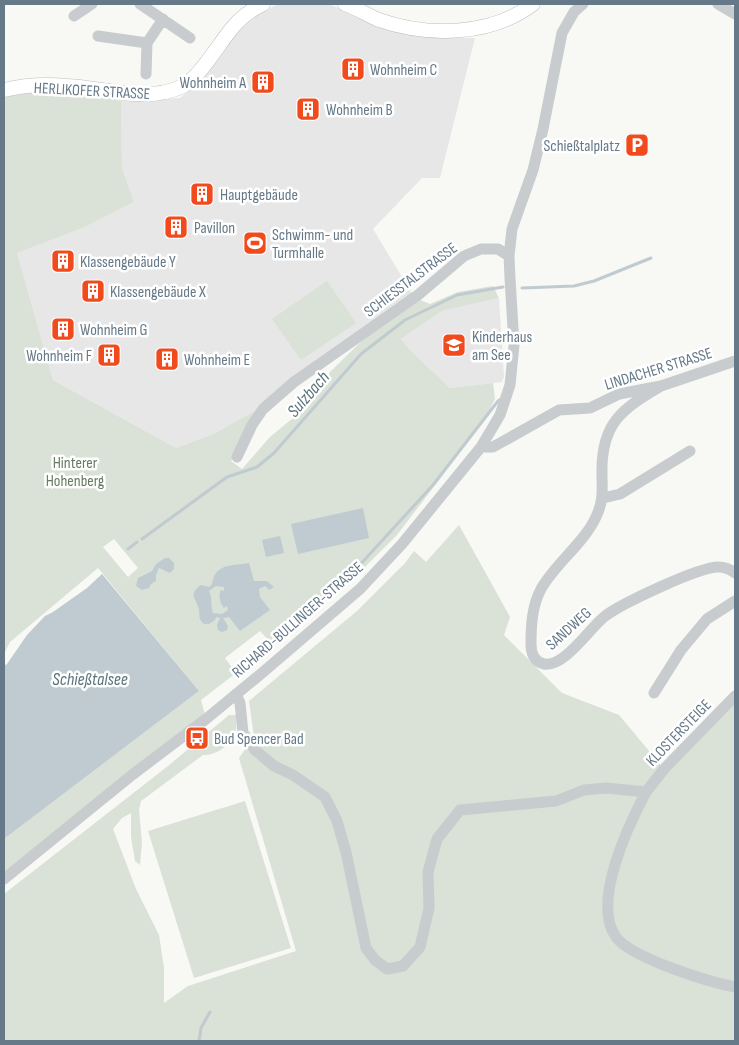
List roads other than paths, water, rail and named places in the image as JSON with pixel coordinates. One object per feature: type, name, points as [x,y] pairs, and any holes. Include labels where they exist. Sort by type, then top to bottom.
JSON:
[{"type":"main road","name":"HERLIKOFER STRASSE","points":[[4,90],[28,86],[68,86],[122,94],[151,95],[182,87],[202,69],[233,26],[262,4]]},
{"type":"main road","points":[[345,4],[378,19],[402,26],[422,30],[446,31],[471,29],[498,22],[526,10],[534,4]]},
{"type":"street","points":[[74,16],[92,4]]},
{"type":"street","points":[[140,4],[190,38]]},
{"type":"street","points":[[509,256],[512,229],[533,170],[543,129],[562,33],[574,12],[583,4]]},
{"type":"street","points":[[718,4],[735,14]]},
{"type":"street","points":[[146,74],[147,43],[163,19]]},
{"type":"street","points":[[98,36],[147,43]]},
{"type":"street","name":"SCHIESSTALSTRASSE","points":[[237,457],[252,426],[263,409],[294,382],[418,295],[464,256],[481,249],[498,250],[509,256]]},
{"type":"street","name":"RICHARD-BULLINGER-STRASSE","points":[[4,879],[132,775],[206,719],[360,589],[402,544],[481,447],[500,415],[510,386],[514,345],[509,256]]},
{"type":"street","name":"LINDACHER STRASSE","points":[[481,447],[493,447],[559,410],[590,408],[619,394],[661,386],[735,361]]},
{"type":"street","name":"SANDWEG","points":[[661,386],[633,402],[619,415],[607,435],[602,471],[603,498],[595,518],[584,535],[541,589],[532,613],[531,652],[536,660],[544,664],[559,660],[573,649],[605,616],[667,584],[716,567],[731,569],[735,573]]},
{"type":"street","points":[[603,498],[620,494],[690,451]]},
{"type":"street","points":[[654,694],[681,650],[707,619],[735,601]]},
{"type":"street","points":[[236,694],[240,703],[243,733],[255,750],[274,766],[293,775],[325,798],[337,821],[346,852],[366,948],[374,960],[387,969],[403,966],[420,948],[429,908],[428,872],[437,840],[460,810],[556,801],[584,790],[606,788],[646,792]]},
{"type":"street","name":"KLOSTERSTEIGE","points":[[735,696],[664,769],[646,792],[634,814],[619,852],[608,892],[610,923],[615,936],[624,945],[666,965],[715,983],[735,987]]},
{"type":"water","points":[[363,508],[369,538],[298,554],[291,524]]},
{"type":"water","points":[[280,536],[284,553],[266,557],[262,540]]},
{"type":"water","points":[[165,558],[169,558],[174,563],[174,569],[170,573],[159,568],[156,581],[149,588],[142,590],[136,586],[138,578],[152,571],[156,564]]},
{"type":"water","points":[[249,563],[254,581],[267,581],[274,587],[269,590],[265,586],[259,589],[260,597],[270,610],[240,631],[229,617],[223,618],[228,626],[227,630],[222,632],[218,630],[217,625],[220,618],[216,617],[209,624],[204,624],[200,619],[194,592],[201,585],[209,587],[217,572],[221,569],[231,565]],"holes":[[[216,586],[224,587],[224,591],[221,590],[220,599],[221,604],[224,608],[227,606],[228,610],[222,614],[213,613],[209,591]]]},
{"type":"water","name":"Schießtalsee","points":[[102,574],[199,691],[4,839],[4,666],[27,635],[45,616],[87,588]]},
{"type":"waterway","name":"Sulzbach","points":[[522,288],[574,286],[594,281],[651,258]]},
{"type":"waterway","name":"Sulzbach","points":[[142,539],[227,477],[257,467],[274,453],[361,354],[405,320],[457,295],[503,287]]},
{"type":"waterway","points":[[357,568],[433,485],[501,399]]},
{"type":"waterway","name":"Sulzbach","points":[[128,549],[137,542]]},
{"type":"waterway","points":[[199,1041],[201,1028],[210,1012]]},
{"type":"place","name":"Wohnheim C","points":[[353,69]]},
{"type":"place","name":"Wohnheim A","points":[[263,82]]},
{"type":"place","name":"Wohnheim B","points":[[308,109]]},
{"type":"place","name":"Schießtalplatz","points":[[637,145]]},
{"type":"place","name":"Hauptgebäude","points":[[202,194]]},
{"type":"place","name":"Pavillon","points":[[176,227]]},
{"type":"place","name":"Schwimm- und Turmhalle","points":[[255,243]]},
{"type":"place","name":"Klassengebäude Y","points":[[63,261]]},
{"type":"place","name":"Klassengebäude X","points":[[93,291]]},
{"type":"place","name":"Wohnheim G","points":[[63,329]]},
{"type":"place","name":"Kinderhaus am See","points":[[454,345]]},
{"type":"place","name":"Wohnheim F","points":[[109,355]]},
{"type":"place","name":"Wohnheim E","points":[[167,359]]},
{"type":"place","name":"Bud Spencer Bad","points":[[197,738]]},
{"type":"park label","name":"Hinterer Hohenberg","points":[[75,471]]}]
